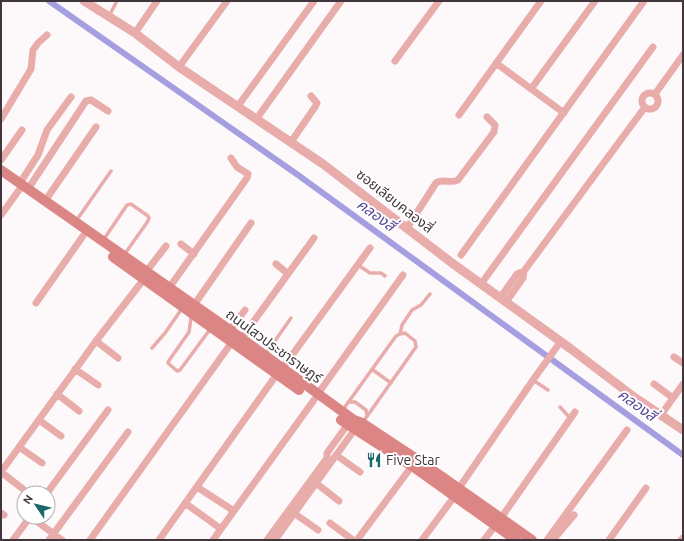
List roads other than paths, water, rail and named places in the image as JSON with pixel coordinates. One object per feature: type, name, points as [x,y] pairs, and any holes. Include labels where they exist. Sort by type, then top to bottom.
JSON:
[{"type":"main road","name":"ถนนไสวประชาราษฎร์","points":[[1,170],[83,236],[145,276],[212,327],[264,356],[280,371]]},
{"type":"main road","name":"ถนนไสวประชาราษฎร์","points":[[1,178],[22,187],[45,201],[123,256],[145,276],[169,288],[190,310],[230,330],[237,340],[316,398],[358,423],[412,466],[456,493]]},
{"type":"main road","name":"ถนนไสวประชาราษฎร์","points":[[316,398],[354,420],[498,522],[532,540]]},
{"type":"main road","name":"ถนนไสวประชาราษฎร์","points":[[498,522],[516,540]]},
{"type":"street","name":"ซอยเลียบคลองสี่","points":[[84,1],[134,33],[179,67],[323,164],[503,300],[558,344],[683,430]]},
{"type":"street","points":[[134,33],[157,1]]},
{"type":"street","points":[[179,67],[227,1]]},
{"type":"street","points":[[238,106],[314,1]]},
{"type":"street","points":[[260,114],[342,1]]},
{"type":"street","points":[[395,61],[439,1]]},
{"type":"street","points":[[459,115],[541,1]]},
{"type":"street","points":[[531,89],[595,1]]},
{"type":"street","points":[[461,255],[644,1]]},
{"type":"street","points":[[1,119],[30,69],[33,50],[47,35]]},
{"type":"street","points":[[481,284],[653,47]]},
{"type":"street","points":[[655,94],[683,55]]},
{"type":"street","points":[[496,62],[564,113]]},
{"type":"street","points":[[652,93],[655,94],[658,99],[657,106],[651,109],[645,107],[642,100],[645,95],[652,93]]},
{"type":"street","points":[[291,142],[317,103],[311,96]]},
{"type":"street","points":[[22,187],[38,155],[47,130],[71,97]]},
{"type":"street","points":[[1,215],[86,101],[90,100],[108,111]]},
{"type":"street","points":[[503,300],[523,278],[524,271],[645,107]]},
{"type":"street","points":[[407,228],[436,183],[439,181],[456,182],[494,132],[495,124],[487,117]]},
{"type":"street","points":[[45,201],[96,127]]},
{"type":"street","points":[[1,160],[22,130]]},
{"type":"street","points":[[169,288],[247,178],[248,174],[237,167],[231,158]]},
{"type":"street","points":[[190,310],[251,223]]},
{"type":"street","points":[[36,303],[83,236]]},
{"type":"street","points":[[90,540],[287,272],[314,238]]},
{"type":"street","points":[[181,244],[194,254]]},
{"type":"street","points":[[18,485],[1,472],[166,246]]},
{"type":"street","points":[[159,540],[370,248]]},
{"type":"street","points":[[276,264],[287,272]]},
{"type":"street","points":[[213,540],[403,275]]},
{"type":"street","points":[[230,330],[245,310]]},
{"type":"street","points":[[96,341],[118,358]]},
{"type":"street","points":[[422,540],[558,344]]},
{"type":"street","points":[[674,357],[683,363]]},
{"type":"street","points":[[75,369],[98,385]]},
{"type":"street","points":[[654,384],[673,398]]},
{"type":"street","points":[[661,414],[683,384]]},
{"type":"street","points":[[57,394],[80,411]]},
{"type":"street","points":[[54,485],[108,410]]},
{"type":"street","points":[[484,540],[572,415]]},
{"type":"street","points":[[39,420],[61,436]]},
{"type":"street","points":[[271,539],[358,423]]},
{"type":"street","points":[[547,540],[627,430]]},
{"type":"street","points":[[52,537],[128,432]]},
{"type":"street","points":[[19,447],[42,463]]},
{"type":"street","points":[[332,458],[360,472]]},
{"type":"street","points":[[292,511],[316,483],[332,458]]},
{"type":"street","points":[[357,540],[412,466]]},
{"type":"street","points":[[316,483],[339,501]]},
{"type":"street","points":[[197,487],[234,512]]},
{"type":"street","points":[[609,540],[646,488]]},
{"type":"street","points":[[185,504],[221,529]]},
{"type":"street","points":[[292,511],[318,530]]},
{"type":"street","points":[[554,540],[574,514]]},
{"type":"street","points":[[330,523],[353,540]]},
{"type":"street","points":[[13,540],[25,525]]},
{"type":"street","points":[[39,525],[52,537],[62,540]]},
{"type":"lane","points":[[108,16],[117,1]]},
{"type":"lane","points":[[75,222],[111,171]]},
{"type":"lane","points":[[102,241],[127,205],[131,204],[148,216],[148,220],[123,256]]},
{"type":"lane","points":[[358,266],[370,273],[381,273],[385,276]]},
{"type":"lane","points":[[400,334],[402,325],[412,310],[422,304],[430,294]]},
{"type":"lane","points":[[190,310],[191,318],[189,332],[168,362],[177,371],[180,370],[212,327]]},
{"type":"lane","points":[[152,348],[165,333],[190,310]]},
{"type":"lane","points":[[264,356],[291,318]]},
{"type":"lane","points":[[341,412],[373,370],[396,336],[405,333],[415,341],[416,345],[391,382],[358,423]]},
{"type":"lane","points":[[373,370],[391,382]]},
{"type":"lane","points":[[533,380],[548,390]]},
{"type":"lane","points":[[348,402],[355,402],[366,410],[358,423]]},
{"type":"lane","points":[[560,407],[572,415]]},
{"type":"waterway","name":"คลองสี่","points":[[49,1],[298,175],[683,455]]},
{"type":"place","name":"Five Star","points":[[374,460]]}]
